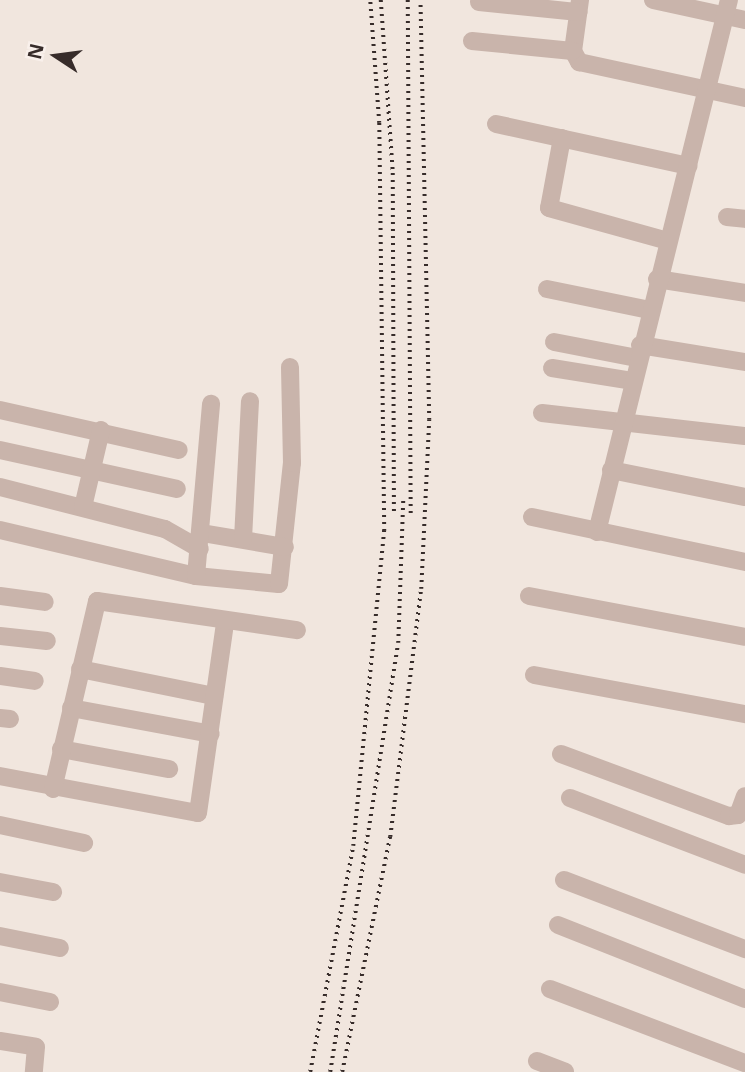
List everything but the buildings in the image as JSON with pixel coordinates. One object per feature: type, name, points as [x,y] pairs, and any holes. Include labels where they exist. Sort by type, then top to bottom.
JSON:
[{"type":"street","points":[[653,0],[727,8],[745,20]]},
{"type":"street","points":[[479,2],[579,6],[572,51]]},
{"type":"street","points":[[597,532],[638,351],[727,8]]},
{"type":"street","points":[[472,41],[572,51],[590,68],[745,98]]},
{"type":"street","points":[[496,124],[688,166]]},
{"type":"street","points":[[562,138],[549,208],[668,241]]},
{"type":"street","points":[[727,217],[745,219]]},
{"type":"street","points":[[657,279],[745,293]]},
{"type":"street","points":[[547,289],[649,310]]},
{"type":"street","points":[[554,342],[745,362]]},
{"type":"street","points":[[0,530],[196,576],[273,587],[282,576],[292,463],[290,367]]},
{"type":"street","points":[[552,368],[632,381]]},
{"type":"street","points":[[243,540],[250,401]]},
{"type":"street","points":[[196,576],[211,404]]},
{"type":"street","points":[[0,410],[101,430],[179,450]]},
{"type":"street","points":[[542,413],[622,425],[745,436]]},
{"type":"street","points":[[83,507],[101,430]]},
{"type":"street","points":[[0,450],[177,489]]},
{"type":"street","points":[[611,470],[745,497]]},
{"type":"street","points":[[0,487],[165,528],[201,541],[243,540],[285,547]]},
{"type":"street","points":[[532,517],[745,562]]},
{"type":"street","points":[[0,596],[45,602]]},
{"type":"street","points":[[529,596],[745,637]]},
{"type":"street","points":[[53,789],[94,605],[103,599],[225,623],[297,630]]},
{"type":"street","points":[[0,776],[53,789],[198,813],[225,623]]},
{"type":"street","points":[[0,636],[47,641]]},
{"type":"street","points":[[80,669],[214,696]]},
{"type":"street","points":[[534,676],[745,714]]},
{"type":"street","points":[[0,677],[35,681]]},
{"type":"street","points":[[71,709],[211,734]]},
{"type":"street","points":[[61,749],[169,769]]},
{"type":"street","points":[[561,754],[729,816],[738,815],[745,796]]},
{"type":"street","points":[[569,798],[745,865]]},
{"type":"street","points":[[0,825],[84,843]]},
{"type":"street","points":[[564,880],[745,948]]},
{"type":"street","points":[[0,882],[53,892]]},
{"type":"street","points":[[558,925],[745,999]]},
{"type":"street","points":[[0,936],[60,948]]},
{"type":"street","points":[[550,989],[745,1063]]},
{"type":"street","points":[[0,992],[50,1002]]},
{"type":"street","points":[[0,1041],[36,1047],[34,1072]]},
{"type":"street","points":[[537,1060],[565,1072]]},
{"type":"railway","points":[[310,1072],[353,846],[384,531],[379,123],[370,0]]},
{"type":"railway","points":[[381,0],[393,173],[394,514]]},
{"type":"railway","points":[[408,0],[411,514]]},
{"type":"railway","points":[[342,1072],[390,837],[421,589],[429,420],[420,0]]},
{"type":"railway","points":[[330,1072],[398,643],[403,500]]}]
